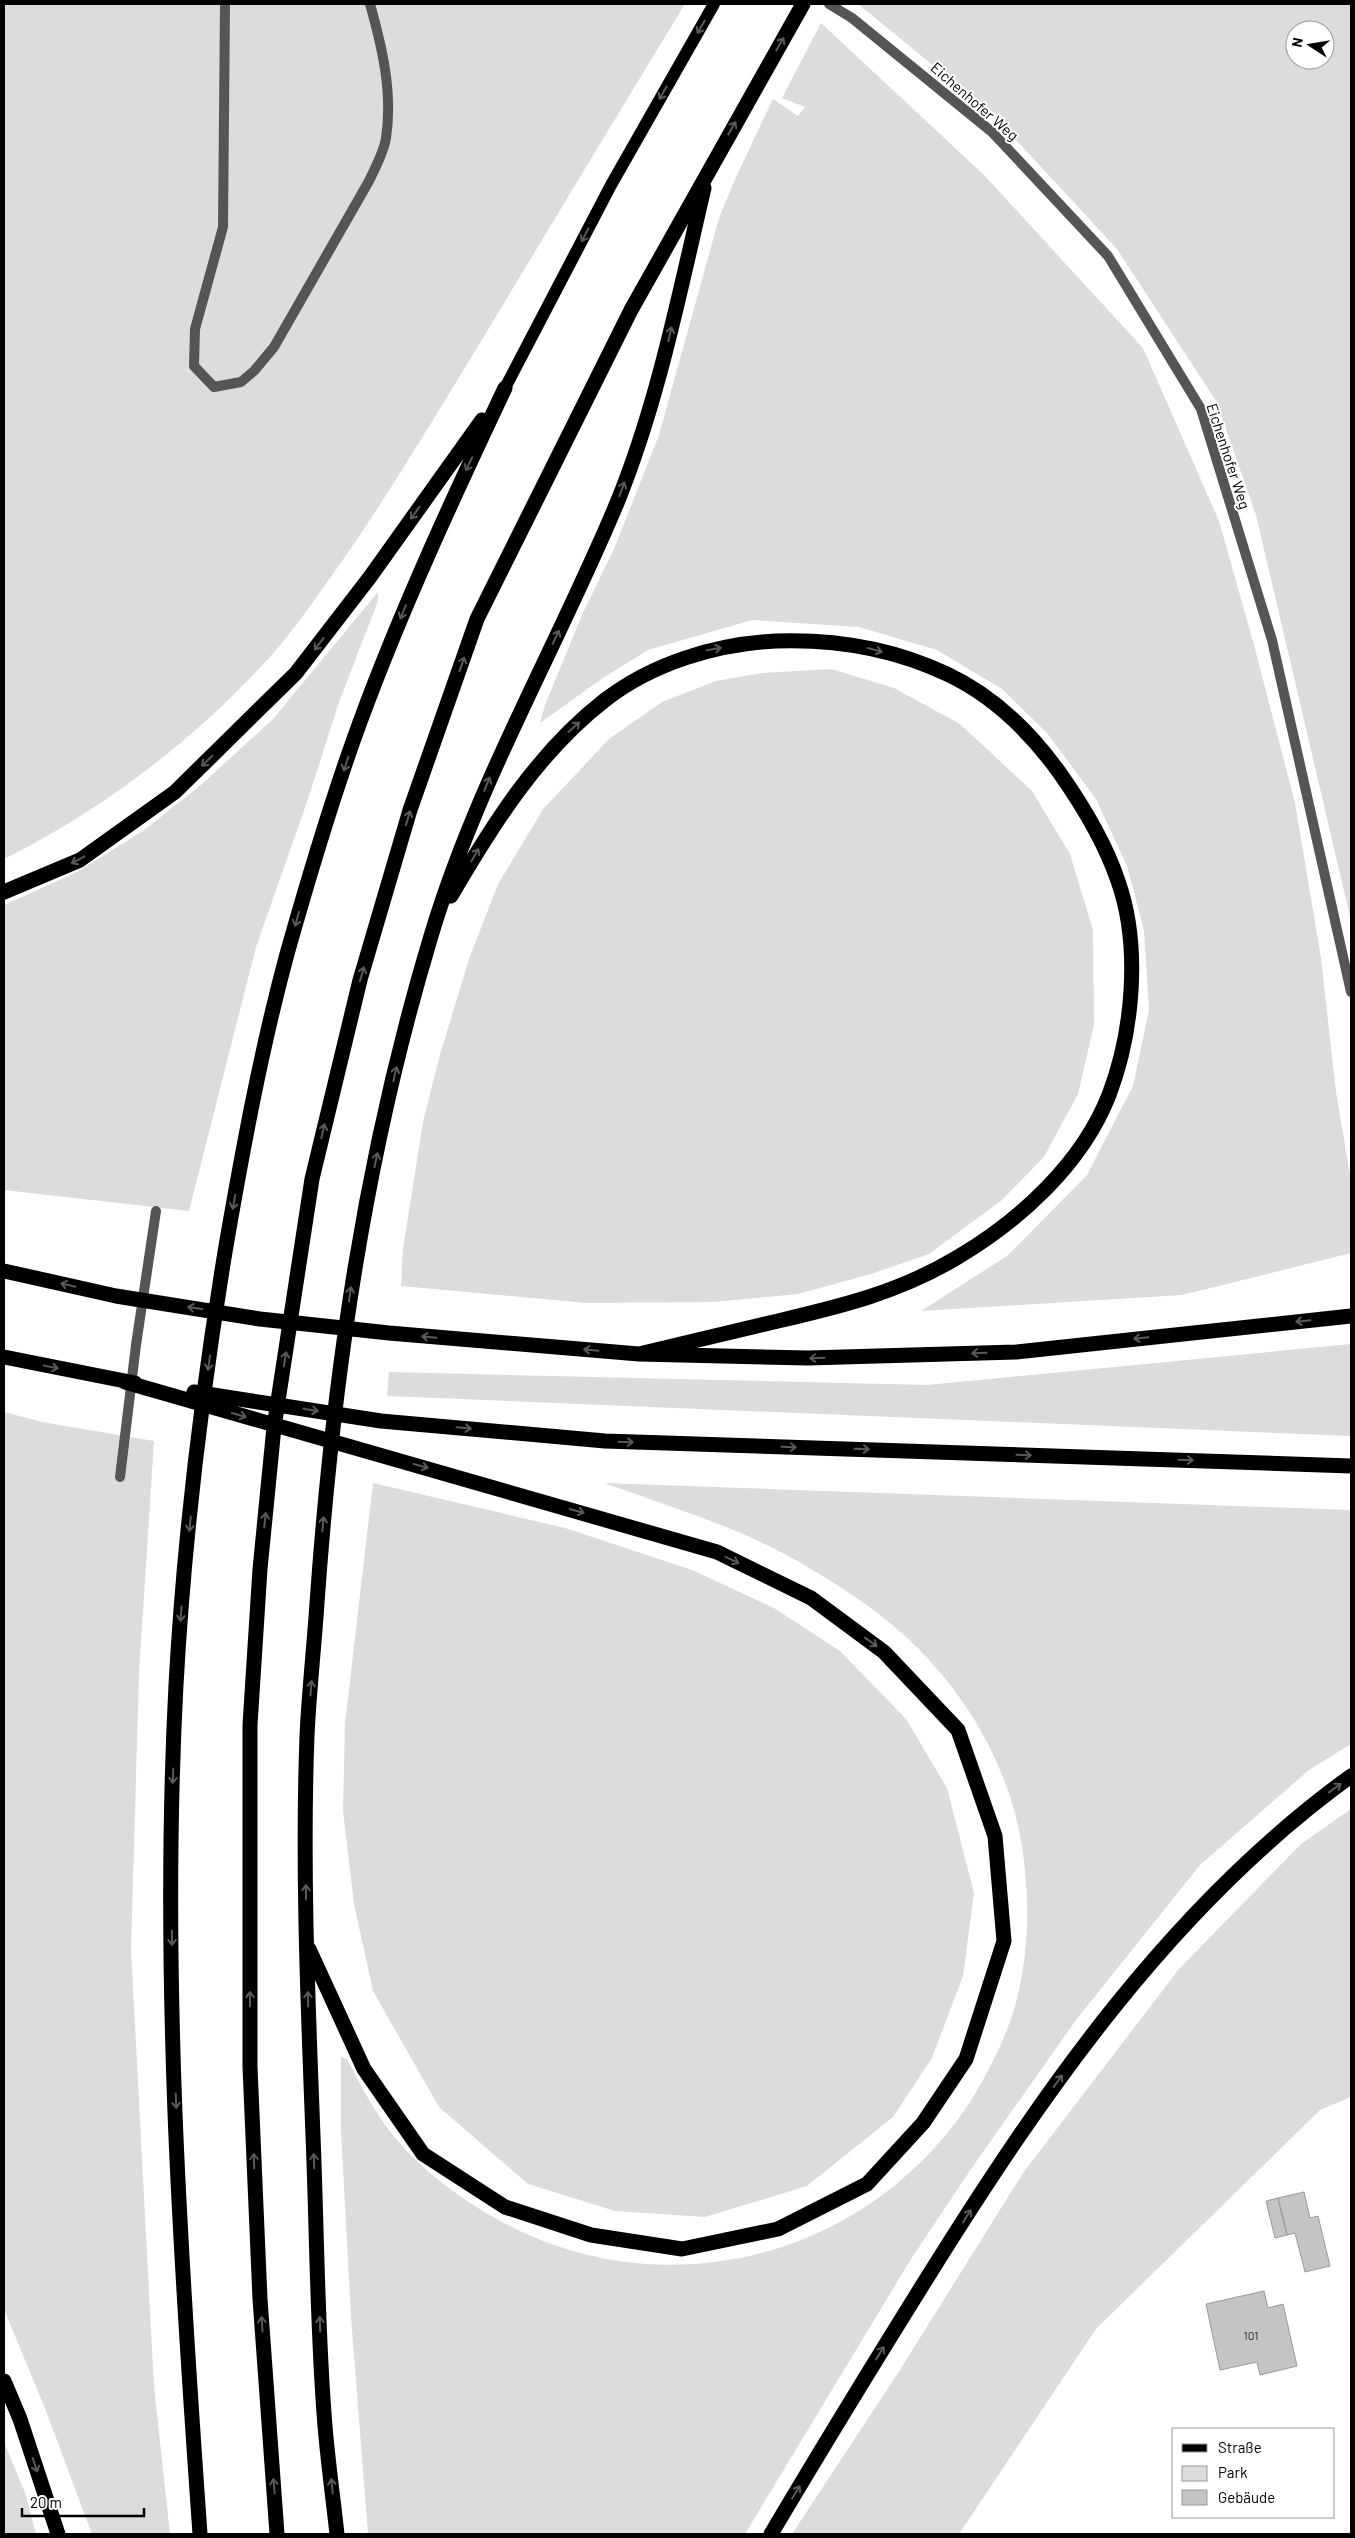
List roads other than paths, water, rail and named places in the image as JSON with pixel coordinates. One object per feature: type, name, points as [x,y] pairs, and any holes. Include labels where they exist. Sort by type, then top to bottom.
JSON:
[{"type":"highway","points":[[278,2534],[261,2308],[250,2067],[250,1724],[260,1569],[274,1427],[312,1179],[366,961],[410,810],[477,619],[631,310],[803,4]]},
{"type":"highway","points":[[337,2534],[324,2423],[306,1940],[307,1737],[319,1573],[338,1371],[353,1268],[413,996],[433,928],[470,823],[599,543],[646,424],[669,342],[708,170]]},
{"type":"highway","points":[[4,892],[80,860],[175,792],[296,673],[370,577],[505,388]]},
{"type":"highway","points":[[200,2534],[181,2225],[171,1898],[176,1683],[185,1565],[216,1307],[254,1093],[287,956],[315,858],[359,726],[406,606],[453,497],[505,388]]},
{"type":"highway","points":[[433,928],[488,834],[530,776],[564,736],[607,698],[647,675],[704,651],[750,642],[803,640],[857,646],[908,659],[949,675],[988,699],[1018,724],[1048,757],[1091,819],[1119,884],[1126,916],[1131,962],[1131,1008],[1122,1052],[1108,1096],[1087,1136],[1066,1166],[1030,1204],[994,1233],[958,1257],[885,1293],[847,1305],[639,1354]]},
{"type":"highway","points":[[4,1271],[116,1296],[260,1319],[389,1334],[639,1354],[808,1358],[1016,1352],[1351,1316]]},
{"type":"highway","points":[[4,1357],[125,1382],[381,1421],[605,1441],[1351,1466]]},
{"type":"highway","points":[[125,1382],[717,1552],[811,1598],[884,1652],[958,1730],[995,1836],[1004,1941],[966,2059],[924,2123],[867,2184],[778,2229],[682,2249],[591,2235],[505,2207],[423,2154],[364,2068],[306,1940]]},
{"type":"highway","points":[[771,2534],[841,2416],[1006,2154],[1091,2036],[1137,1978],[1211,1897],[1266,1842],[1351,1776]]},
{"type":"highway","points":[[4,2380],[20,2419],[58,2534]]},
{"type":"main road","points":[[505,388],[611,185],[714,4]]},
{"type":"street","points":[[225,4],[223,227],[194,329],[194,366],[214,387],[241,382],[254,371],[274,347],[369,181],[379,157],[386,139],[389,93],[382,46],[370,4]]},
{"type":"street","name":"Eichenhofer Weg","points":[[829,4],[852,18],[992,132],[1108,256],[1201,409],[1272,640],[1351,992]]},
{"type":"street","points":[[120,1478],[136,1345],[156,1211]]}]
